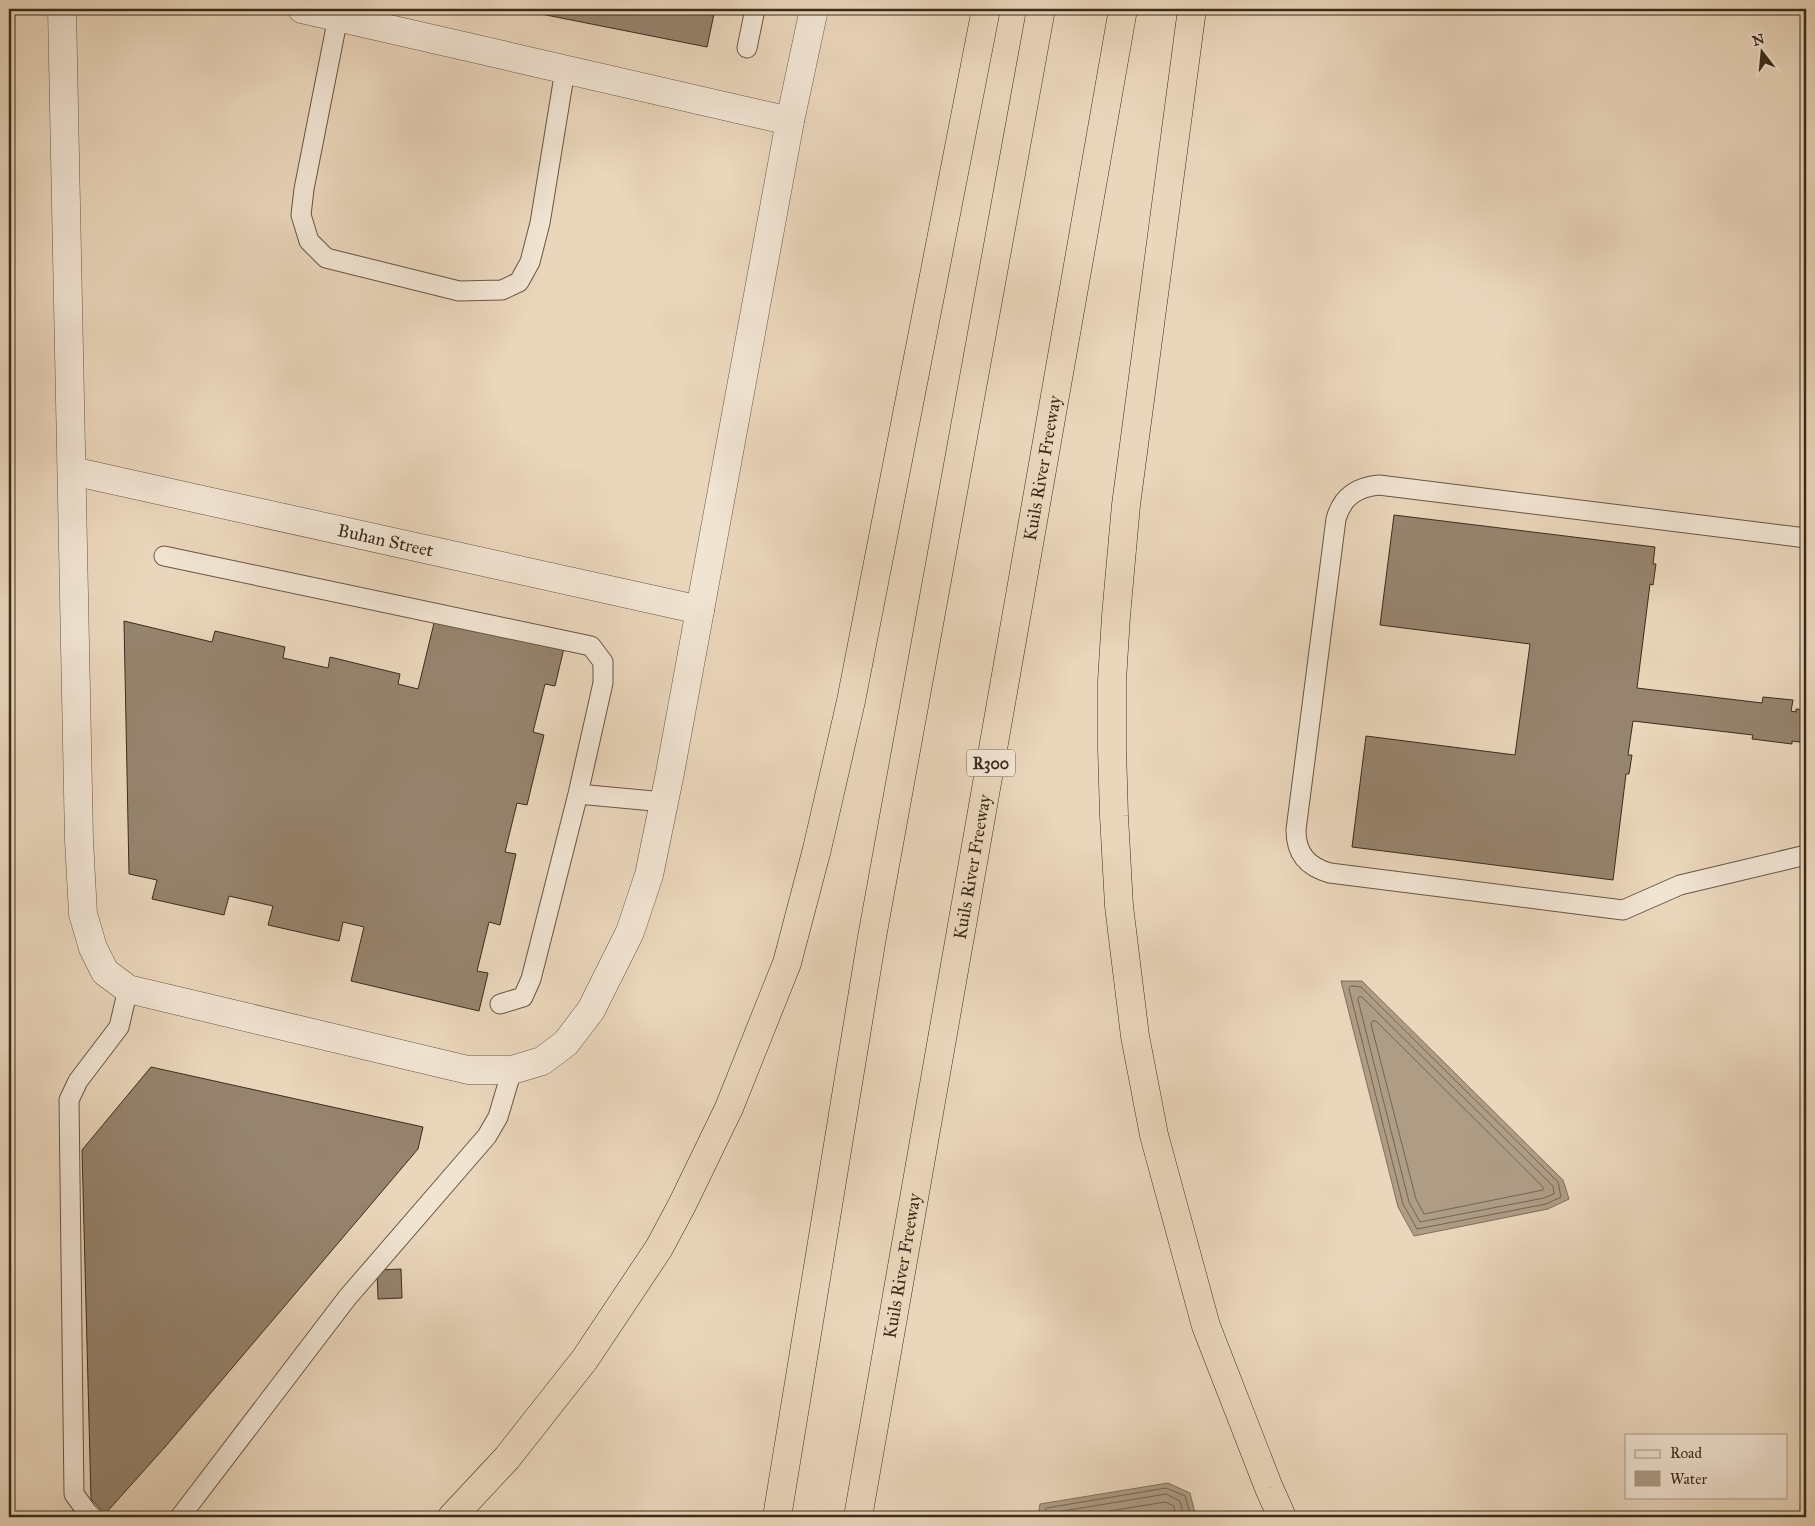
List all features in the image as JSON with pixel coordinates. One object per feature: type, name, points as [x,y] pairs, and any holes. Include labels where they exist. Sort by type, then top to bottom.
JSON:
[{"type":"highway","points":[[452,1517],[507,1458],[585,1359],[658,1248],[682,1205],[729,1108],[787,963],[817,849],[851,701],[986,9]]},
{"type":"highway","points":[[777,1517],[872,937],[1041,9]]},
{"type":"highway","name":"Kuils River Freeway","points":[[858,1517],[1123,9]]},
{"type":"highway","points":[[1192,9],[1126,505],[1112,681],[1117,879],[1135,1036],[1154,1135],[1206,1326],[1282,1517]]},
{"type":"street","points":[[62,9],[80,840],[83,914],[93,948],[105,972],[128,989],[468,1070],[512,1070],[542,1061],[566,1043],[591,1010],[633,924],[649,875],[790,121],[814,9]]},
{"type":"street","points":[[302,9],[338,17],[383,18],[565,70],[790,121]]},
{"type":"street","name":"Buhan Street","points":[[72,471],[700,610]]},
{"type":"lane","points":[[747,48],[755,9]]},
{"type":"lane","points":[[338,17],[302,206],[301,215],[309,241],[326,258],[458,291],[502,290],[519,282],[530,262],[540,223],[565,70]]},
{"type":"lane","points":[[1806,538],[1379,485],[1359,488],[1351,493],[1339,509],[1336,519],[1296,830],[1296,840],[1304,859],[1312,866],[1330,873],[1624,910],[1680,885],[1806,855]]},
{"type":"lane","points":[[164,556],[591,646],[603,662],[603,682],[578,794],[531,979],[523,997],[500,1004]]},
{"type":"lane","points":[[578,794],[664,802]]},
{"type":"lane","points":[[92,1517],[86,1512],[74,1494],[69,1100],[78,1081],[119,1027],[128,989]]},
{"type":"lane","points":[[180,1517],[347,1298],[487,1136],[498,1118],[512,1070]]},
{"type":"water","points":[[1341,981],[1362,981],[1563,1180],[1569,1199],[1548,1209],[1414,1236],[1398,1207]]},
{"type":"water","points":[[1168,1483],[1190,1493],[1196,1517],[1038,1517],[1040,1504]]},
{"type":"building","points":[[516,9],[715,9],[707,47]]},
{"type":"building","points":[[1394,515],[1655,547],[1653,564],[1656,564],[1653,585],[1650,584],[1637,688],[1762,703],[1763,697],[1793,700],[1791,711],[1796,712],[1796,709],[1806,710],[1806,743],[1792,741],[1792,744],[1752,739],[1753,735],[1633,721],[1628,755],[1632,755],[1629,774],[1626,774],[1613,880],[1352,847],[1366,736],[1515,755],[1530,644],[1380,625]]},
{"type":"building","points":[[435,619],[564,648],[555,686],[545,684],[533,732],[544,735],[527,805],[517,803],[505,852],[516,854],[500,925],[489,922],[477,971],[488,973],[479,1011],[351,981],[364,927],[343,922],[339,941],[268,925],[273,906],[229,896],[224,915],[152,899],[157,880],[129,874],[124,621],[212,642],[215,631],[285,647],[283,658],[328,668],[330,657],[400,674],[398,684],[418,689]]},
{"type":"building","points":[[151,1067],[423,1127],[418,1149],[165,1447],[105,1514],[91,1499],[82,1150]]},
{"type":"building","points":[[401,1269],[402,1298],[378,1299],[377,1270]]}]
